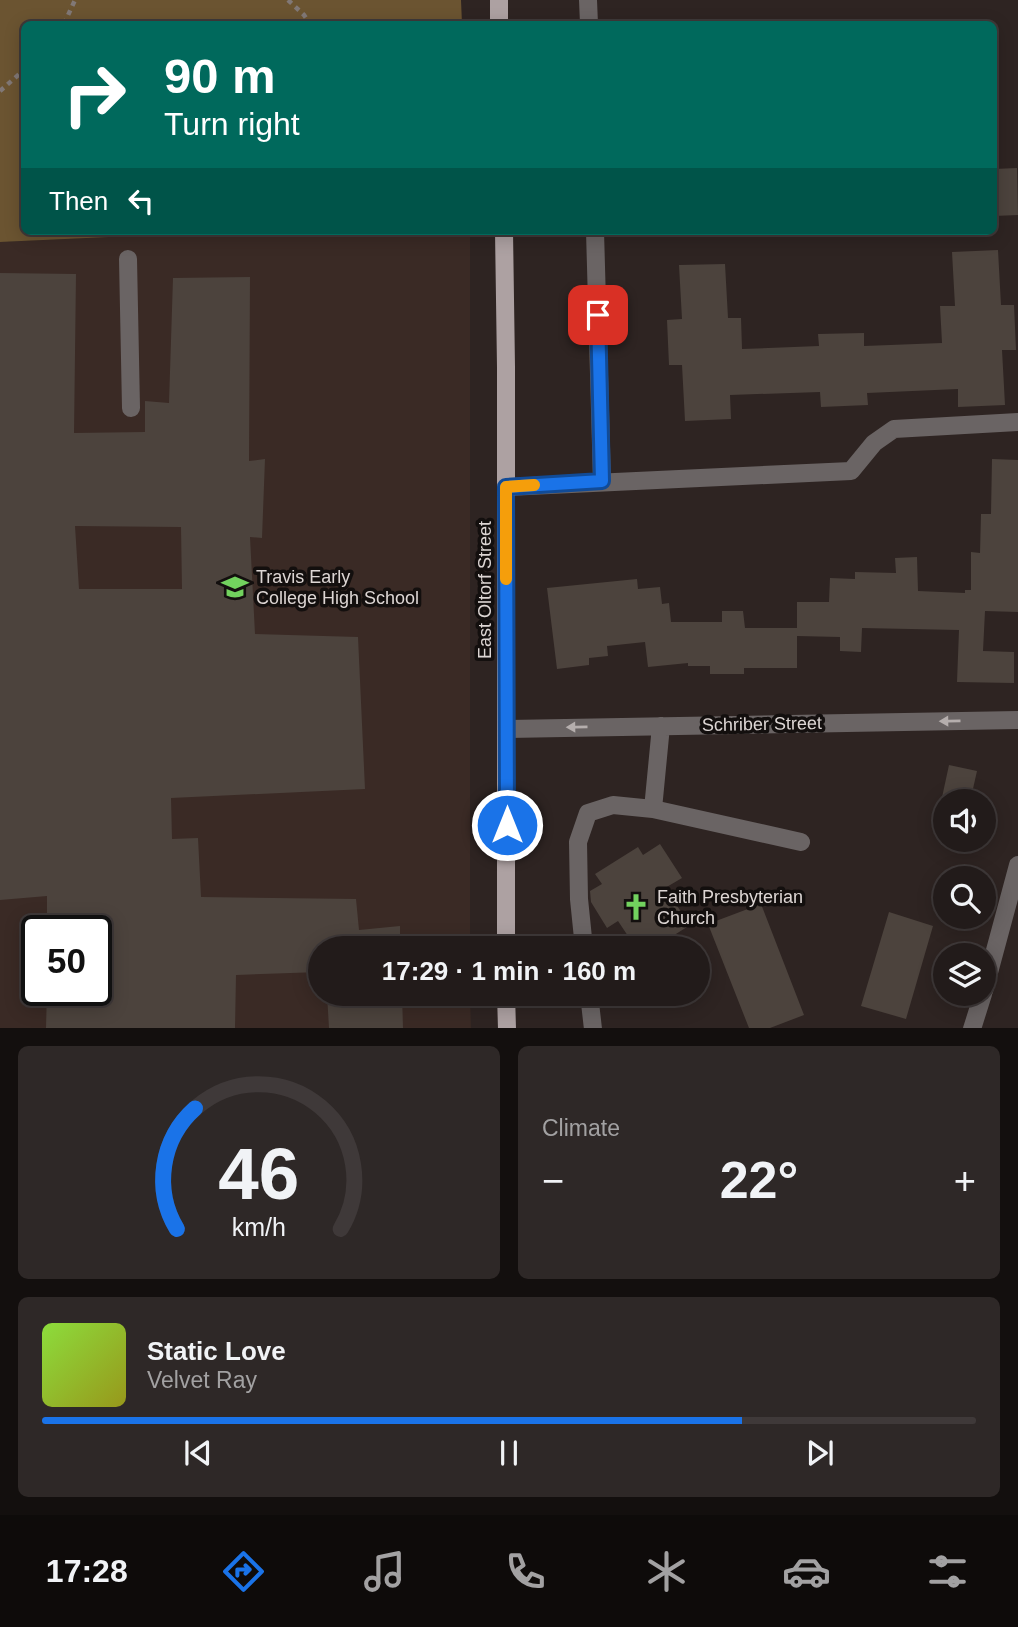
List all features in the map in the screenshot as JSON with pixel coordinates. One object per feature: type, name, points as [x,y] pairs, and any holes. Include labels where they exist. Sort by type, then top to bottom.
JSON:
[{"type":"main road","points":[[499,0],[499,21]]},
{"type":"main road","name":"East Oltorf Street","points":[[504,235],[506,936]]},
{"type":"main road","points":[[506,1006],[507,1028]]},
{"type":"street","points":[[588,0],[589,21]]},
{"type":"street","points":[[595,235],[602,481]]},
{"type":"street","points":[[128,259],[131,408]]},
{"type":"street","points":[[506,487],[851,471],[874,443],[894,429],[1018,422]]},
{"type":"street","name":"Schriber Street","points":[[506,729],[1018,720]]},
{"type":"street","points":[[653,809],[661,726]]},
{"type":"street","points":[[583,936],[578,842],[588,813],[613,806],[653,809],[801,842]]},
{"type":"street","points":[[996,954],[1014,901],[1018,865]]},
{"type":"street","points":[[590,1006],[593,1028]]},
{"type":"street","points":[[972,1028],[979,1006]]},
{"type":"path","points":[[65,21],[75,0]]},
{"type":"path","points":[[288,0],[308,21]]},
{"type":"path","points":[[0,91],[21,73]]},
{"type":"shaded area","points":[[0,0],[461,0],[462,21],[21,21],[21,235],[153,235],[0,242]]},
{"type":"shaded area","name":"Travis Early College High School","points":[[153,235],[470,235],[470,936],[308,936],[308,1006],[470,1006],[471,1028],[0,1028],[0,242]]},
{"type":"building","points":[[1017,168],[1018,215],[997,216],[997,169]]},
{"type":"building","points":[[998,250],[1001,305],[1014,305],[1016,350],[1002,350],[1005,405],[958,407],[958,389],[867,393],[868,405],[821,407],[820,392],[730,395],[731,419],[685,421],[682,365],[669,365],[667,320],[682,319],[679,265],[725,264],[728,318],[741,318],[742,349],[819,346],[818,334],[864,333],[864,346],[942,343],[940,306],[955,306],[952,252]]},
{"type":"building","points":[[0,273],[76,274],[74,433],[145,432],[145,401],[169,403],[173,278],[250,277],[249,461],[265,459],[262,538],[250,537],[255,634],[358,637],[365,789],[171,798],[172,839],[198,838],[201,897],[356,899],[359,930],[400,926],[400,936],[308,936],[308,972],[236,975],[235,1028],[46,1028],[47,1006],[112,1006],[112,915],[47,915],[47,896],[0,900]],"holes":[[[75,526],[181,527],[182,589],[79,589]]]},
{"type":"building","points":[[992,459],[1018,460],[1018,612],[985,611],[983,651],[1014,652],[1014,683],[957,682],[959,630],[862,628],[861,652],[840,651],[840,637],[797,636],[797,668],[744,668],[744,674],[710,674],[710,666],[688,666],[688,663],[648,667],[645,642],[607,646],[608,656],[589,658],[589,665],[557,669],[547,588],[637,579],[638,589],[660,587],[662,604],[669,603],[671,622],[722,622],[722,611],[743,611],[745,628],[797,628],[797,602],[829,602],[830,578],[855,579],[855,572],[896,573],[895,558],[917,557],[918,591],[965,593],[965,590],[971,590],[971,552],[980,553],[981,514],[991,514]]},
{"type":"building","points":[[949,765],[977,771],[973,789],[944,789]]},
{"type":"building","name":"Faith Presbyterian Church","points":[[660,844],[682,878],[665,888],[690,925],[673,936],[628,936],[618,921],[607,928],[591,902],[590,891],[602,884],[595,874],[638,847],[643,855]]},
{"type":"building","points":[[761,904],[804,1015],[770,1028],[749,1028],[708,924]]},
{"type":"building","points":[[889,912],[933,926],[906,1019],[861,1006]]},
{"type":"building","points":[[328,1006],[402,1006],[403,1028],[329,1028]]},
{"type":"slow traffic","points":[[506,579],[506,487],[534,485]]},
{"type":"place","name":"Travis Early College High School","points":[[235,587]]},
{"type":"place","name":"Faith Presbyterian Church","points":[[636,907]]},
{"type":"route","points":[[507,825],[506,487],[602,481],[598,315]]}]
